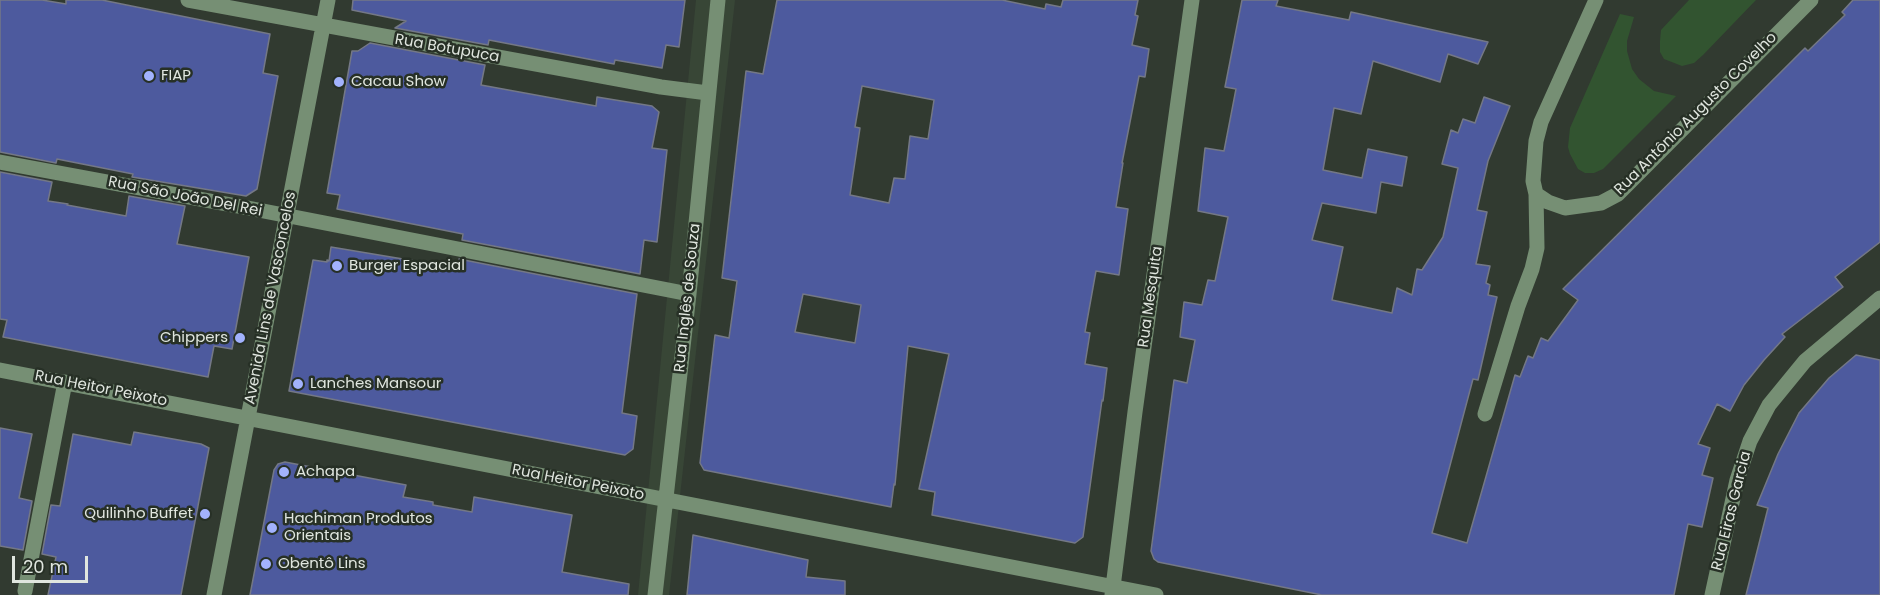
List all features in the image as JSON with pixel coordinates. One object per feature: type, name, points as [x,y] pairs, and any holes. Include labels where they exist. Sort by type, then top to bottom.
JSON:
[{"type":"street","name":"Rua Botupuca","points":[[188,0],[661,87],[708,93]]},
{"type":"street","name":"Avenida Lins de Vasconcelos","points":[[214,595],[328,0]]},
{"type":"street","name":"Rua Inglês de Souza","points":[[655,595],[689,294],[718,0]]},
{"type":"street","name":"Rua Mesquita","points":[[1113,590],[1135,412],[1192,0]]},
{"type":"street","points":[[1485,414],[1537,248],[1536,194],[1533,181],[1536,141],[1541,123],[1596,0]]},
{"type":"street","name":"Rua Antônio Augusto Covelho","points":[[1536,194],[1548,202],[1565,208],[1601,203],[1618,194],[1811,0]]},
{"type":"street","name":"Rua São João Del Rei","points":[[0,162],[689,294]]},
{"type":"street","name":"Rua Eiras Garcia","points":[[1712,595],[1737,480],[1750,441],[1769,405],[1806,361],[1880,298]]},
{"type":"street","name":"Rua Heitor Peixoto","points":[[0,370],[248,417],[1113,590],[1156,595]]},
{"type":"street","points":[[26,591],[65,382]]},
{"type":"shaded area","points":[[696,0],[735,0],[669,595],[638,595]]},
{"type":"green space","points":[[1689,0],[1756,0],[1703,55],[1694,63],[1682,66],[1664,59],[1660,52],[1661,30]]},
{"type":"green space","points":[[1620,14],[1634,17],[1627,41],[1632,69],[1639,79],[1654,91],[1676,96],[1603,169],[1594,173],[1585,173],[1578,169],[1570,154],[1568,147],[1570,128]]},
{"type":"building","points":[[0,0],[42,0],[66,4],[66,0],[102,0],[270,34],[263,73],[278,76],[257,189],[246,196],[132,177],[133,174],[57,159],[56,163],[0,152]]},
{"type":"building","points":[[353,0],[685,0],[679,47],[666,45],[662,68],[615,60],[614,64],[489,40],[488,45],[395,28],[406,21],[352,10]]},
{"type":"building","points":[[777,0],[1002,0],[1045,9],[1046,4],[1061,7],[1063,0],[1138,0],[1135,15],[1138,16],[1132,45],[1149,49],[1145,77],[1139,76],[1116,207],[1128,209],[1119,275],[1096,271],[1085,332],[1090,333],[1085,364],[1107,368],[1083,537],[1075,543],[932,515],[935,492],[919,489],[949,354],[908,346],[891,507],[704,470],[700,463],[715,335],[729,338],[737,281],[722,278],[746,71],[763,74]],"holes":[[[862,86],[934,100],[928,139],[910,136],[905,179],[894,178],[889,203],[850,195],[860,128],[855,127]],[[803,294],[861,305],[855,343],[795,332]]]},
{"type":"building","points":[[1242,0],[1278,0],[1276,6],[1349,20],[1351,12],[1488,42],[1478,64],[1448,54],[1440,82],[1373,61],[1361,114],[1334,108],[1323,170],[1362,178],[1368,149],[1407,157],[1402,186],[1381,182],[1376,213],[1322,203],[1312,240],[1343,247],[1332,300],[1392,313],[1397,288],[1412,295],[1417,269],[1422,270],[1443,237],[1458,168],[1442,164],[1451,130],[1458,133],[1463,119],[1475,123],[1484,97],[1510,106],[1488,161],[1477,210],[1487,212],[1476,264],[1490,266],[1486,283],[1490,285],[1488,295],[1497,297],[1478,380],[1473,379],[1432,533],[1467,543],[1515,375],[1520,377],[1528,356],[1533,358],[1541,338],[1548,341],[1578,300],[1563,289],[1805,48],[1808,51],[1845,15],[1842,12],[1853,0],[1880,0],[1880,242],[1835,277],[1843,287],[1782,334],[1785,337],[1744,385],[1730,411],[1717,404],[1698,444],[1710,448],[1702,475],[1713,478],[1702,527],[1688,524],[1674,595],[1322,595],[1158,562],[1154,559],[1151,551],[1174,380],[1187,383],[1195,340],[1180,337],[1184,302],[1202,305],[1208,280],[1215,281],[1228,217],[1198,211],[1205,148],[1224,151],[1236,89],[1225,87]]},
{"type":"building","points":[[370,43],[485,65],[481,85],[596,106],[597,97],[652,106],[659,112],[652,148],[667,150],[657,242],[644,240],[640,274],[462,240],[463,234],[337,209],[340,195],[327,193],[352,51],[358,51]]},
{"type":"building","points":[[0,172],[52,182],[48,201],[126,216],[129,196],[185,206],[177,244],[249,257],[232,349],[214,346],[208,377],[3,337],[7,320],[0,319]]},
{"type":"building","points":[[331,247],[457,268],[459,259],[637,294],[622,413],[637,416],[633,449],[625,455],[289,391],[313,260],[329,261]]},
{"type":"building","points":[[1856,355],[1880,360],[1880,595],[1746,595],[1768,508],[1757,505],[1778,454],[1799,413],[1829,378]]},
{"type":"building","points":[[0,428],[32,434],[19,498],[32,501],[23,550],[0,546]]},
{"type":"building","points":[[134,432],[201,444],[209,448],[181,595],[48,595],[56,557],[42,554],[51,505],[60,506],[73,434],[131,445]]},
{"type":"building","points":[[285,462],[406,485],[403,497],[433,502],[433,505],[472,512],[474,497],[572,515],[562,572],[629,584],[628,595],[250,595],[274,470],[278,464]]},
{"type":"building","points":[[693,535],[808,560],[806,577],[845,581],[845,595],[687,595]]},
{"type":"place","name":"FIAP","points":[[149,76]]},
{"type":"place","name":"Cacau Show","points":[[339,82]]},
{"type":"place","name":"Burger Espacial","points":[[337,266]]},
{"type":"place","name":"Chippers","points":[[240,338]]},
{"type":"place","name":"Lanches Mansour","points":[[298,384]]},
{"type":"place","name":"Achapa","points":[[284,472]]},
{"type":"place","name":"Quilinho Buffet","points":[[205,514]]},
{"type":"place","name":"Hachiman Produtos Orientais","points":[[272,528]]},
{"type":"place","name":"Obentô Lins","points":[[266,564]]}]
